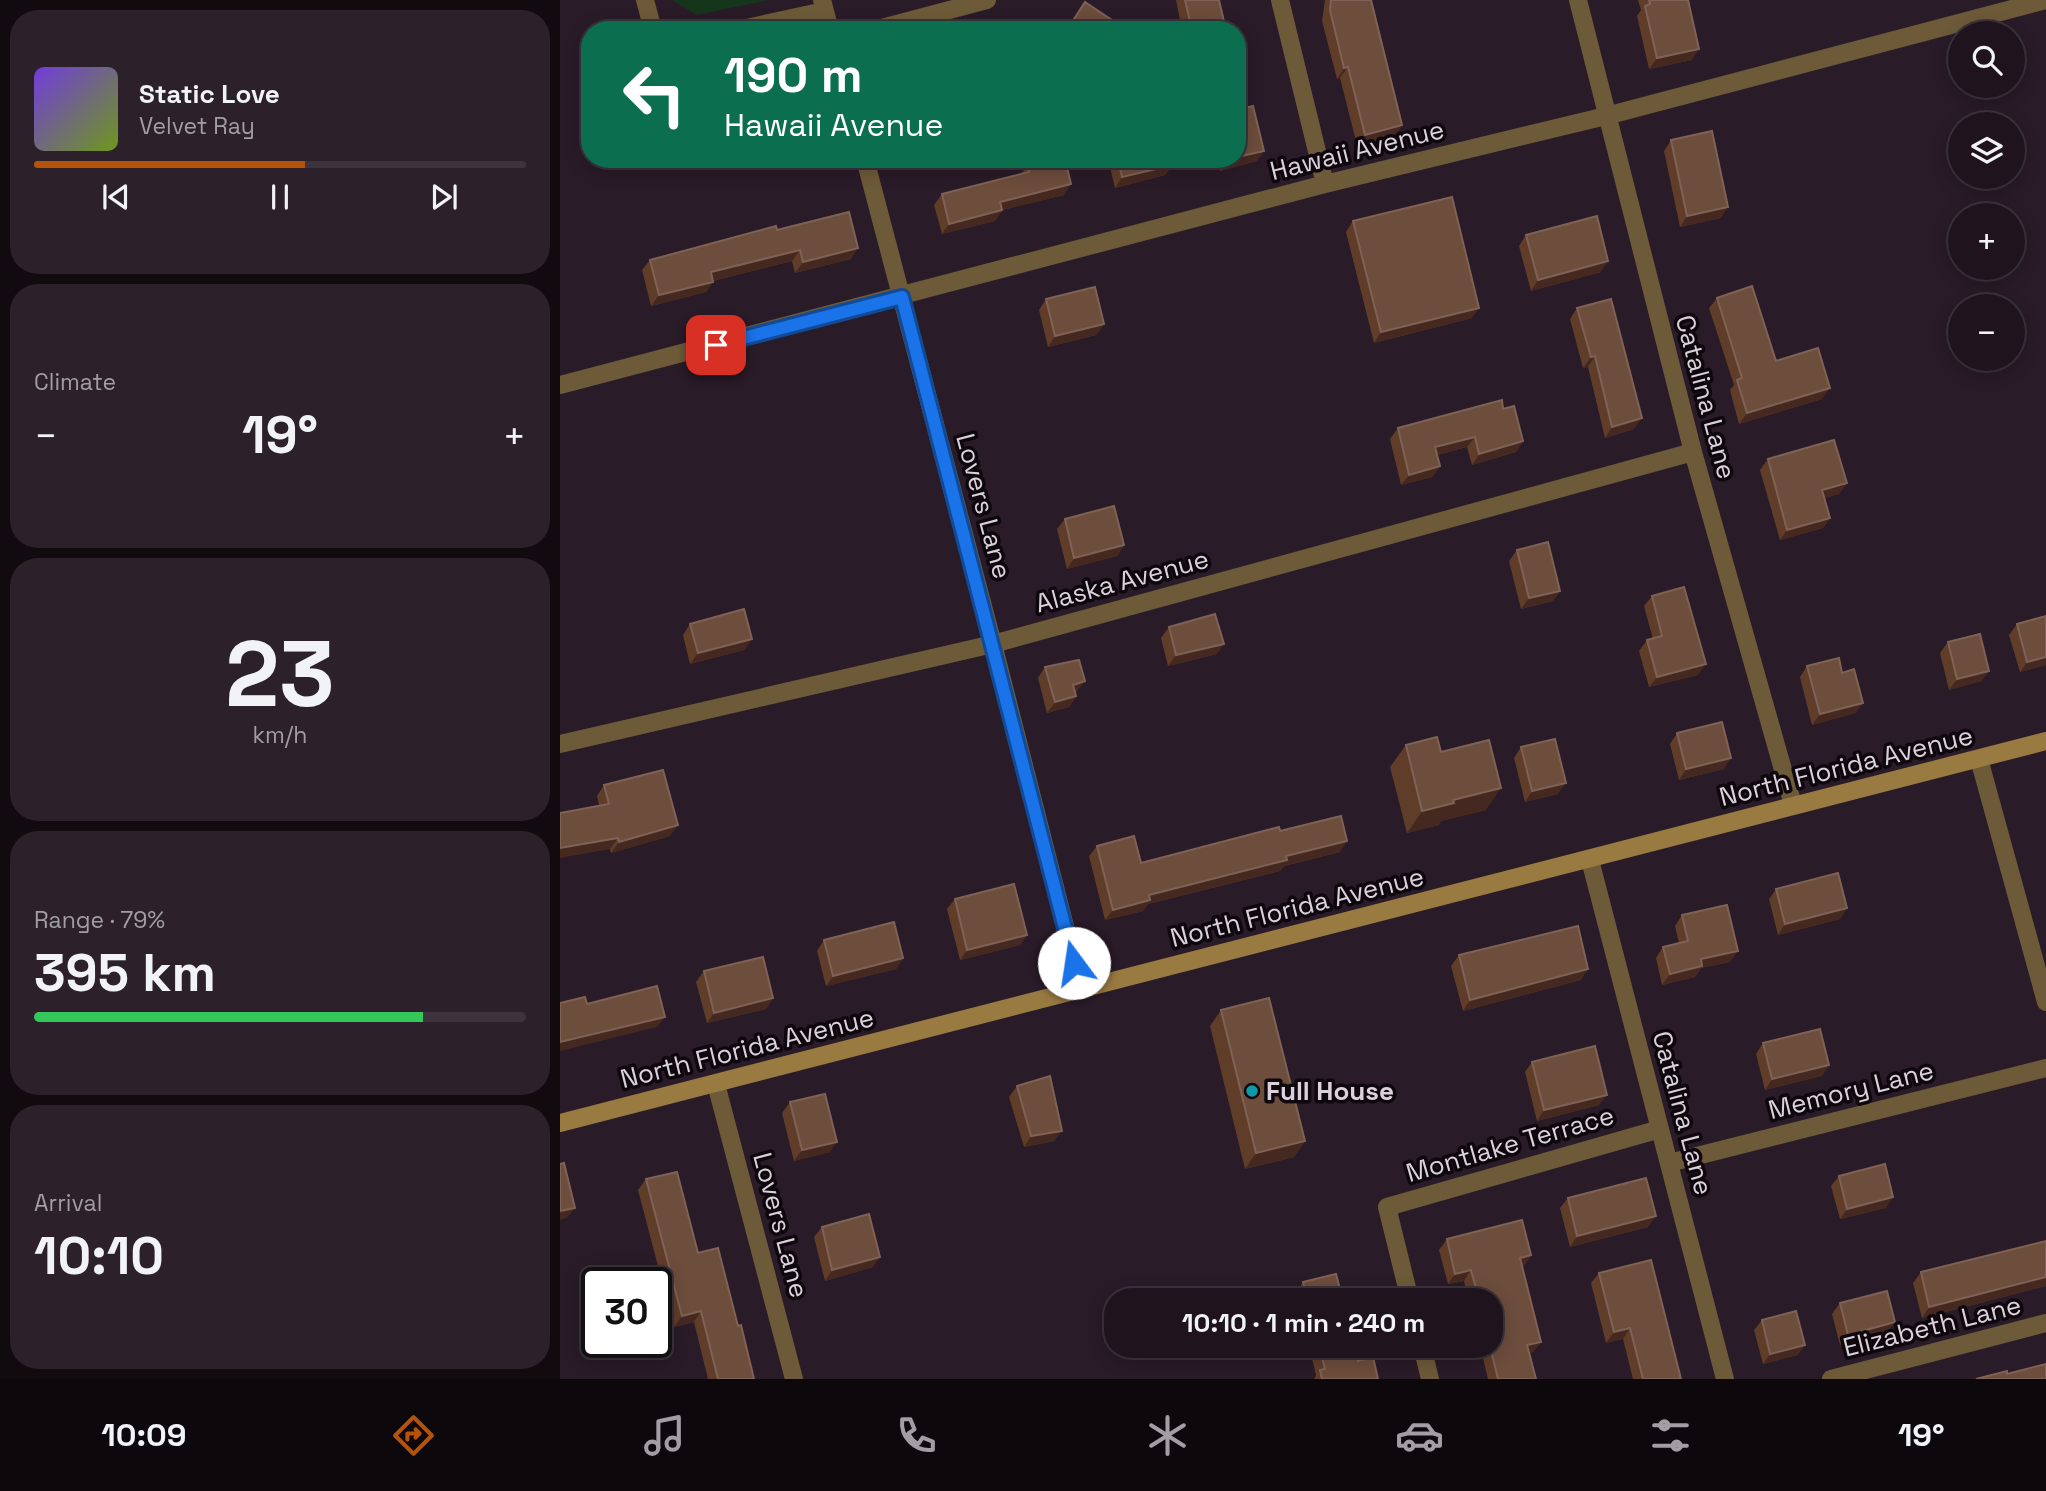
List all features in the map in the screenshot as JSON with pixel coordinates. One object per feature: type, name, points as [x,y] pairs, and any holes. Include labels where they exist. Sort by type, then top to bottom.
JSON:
[{"type":"main road","name":"North Florida Avenue","points":[[560,1123],[2046,741]]},
{"type":"street","points":[[645,0],[651,21]]},
{"type":"street","points":[[908,21],[987,0]]},
{"type":"street","points":[[1280,0],[1325,184]]},
{"type":"street","name":"Catalina Lane","points":[[1578,0],[1693,452],[1793,805]]},
{"type":"street","name":"Hawaii Avenue","points":[[560,385],[1325,184],[1606,116],[2046,0]]},
{"type":"street","points":[[768,21],[823,5]]},
{"type":"street","name":"Lovers Lane","points":[[867,168],[1081,989]]},
{"type":"street","name":"Alaska Avenue","points":[[560,744],[993,643],[1693,452]]},
{"type":"street","points":[[1979,759],[2046,1002]]},
{"type":"street","name":"Catalina Lane","points":[[1590,860],[1725,1379]]},
{"type":"street","name":"Memory Lane","points":[[1669,1163],[2046,1068]]},
{"type":"street","name":"Lovers Lane","points":[[716,1084],[794,1379]]},
{"type":"street","name":"Montlake Terrace","points":[[1407,1288],[1387,1207],[1660,1129]]},
{"type":"street","name":"Elizabeth Lane","points":[[1831,1379],[2046,1323]]},
{"type":"street","points":[[1425,1358],[1430,1379]]},
{"type":"green space","points":[[672,0],[769,0],[697,15]]},
{"type":"building","points":[[1185,0],[1219,0],[1224,21],[1190,21]]},
{"type":"building","points":[[1331,0],[1371,0],[1402,125],[1365,135],[1348,67],[1344,68],[1330,10]]},
{"type":"building","points":[[1649,0],[1688,0],[1699,49],[1657,58],[1645,6],[1650,4]]},
{"type":"building","points":[[1085,2],[1114,21],[1073,21]]},
{"type":"building","points":[[1253,106],[1264,151],[1246,155],[1246,108]]},
{"type":"building","points":[[1712,131],[1728,207],[1687,216],[1671,140]]},
{"type":"building","points":[[1028,168],[1067,168],[1071,184],[1000,202],[1002,210],[949,224],[942,194],[1029,172]]},
{"type":"building","points":[[1120,168],[1160,168],[1122,177]]},
{"type":"building","points":[[1452,197],[1479,308],[1381,332],[1353,221]]},
{"type":"building","points":[[849,212],[858,248],[803,262],[800,250],[711,272],[713,282],[659,295],[650,260],[776,226],[777,230]]},
{"type":"building","points":[[1597,216],[1608,261],[1538,280],[1526,235]]},
{"type":"building","points":[[1752,286],[1776,361],[1818,348],[1830,388],[1747,413],[1737,380],[1742,378],[1717,298]]},
{"type":"building","points":[[1095,287],[1104,324],[1055,336],[1046,299]]},
{"type":"building","points":[[1611,299],[1642,418],[1612,427],[1595,356],[1591,357],[1577,308]]},
{"type":"building","points":[[1502,400],[1503,409],[1514,406],[1523,441],[1479,454],[1475,437],[1435,447],[1440,466],[1409,475],[1398,428]]},
{"type":"building","points":[[1834,440],[1847,483],[1822,490],[1830,518],[1787,530],[1768,459]]},
{"type":"building","points":[[1114,506],[1124,545],[1074,558],[1065,519]]},
{"type":"building","points":[[1548,542],[1560,591],[1529,598],[1517,550]]},
{"type":"building","points":[[1684,587],[1706,664],[1657,677],[1647,640],[1662,636],[1652,596]]},
{"type":"building","points":[[744,609],[752,639],[698,653],[690,624]]},
{"type":"building","points":[[1215,614],[1224,644],[1176,655],[1169,627]]},
{"type":"building","points":[[2046,616],[2046,657],[2027,662],[2017,624]]},
{"type":"building","points":[[1980,634],[1989,671],[1957,679],[1948,642]]},
{"type":"building","points":[[1839,658],[1842,673],[1854,669],[1863,703],[1820,714],[1807,666]]},
{"type":"building","points":[[1079,660],[1085,681],[1073,685],[1076,696],[1055,702],[1045,667]]},
{"type":"building","points":[[1722,722],[1731,758],[1686,769],[1677,733]]},
{"type":"building","points":[[1437,737],[1441,752],[1489,740],[1501,788],[1422,811],[1406,745]]},
{"type":"building","points":[[1555,739],[1566,783],[1532,791],[1521,747]]},
{"type":"building","points":[[663,770],[678,825],[619,842],[618,838],[560,848],[560,813],[609,804],[604,785]]},
{"type":"building","points":[[1341,816],[1347,841],[1286,856],[1287,860],[1149,895],[1150,900],[1113,910],[1097,846],[1134,836],[1141,863],[1279,827],[1280,831]]},
{"type":"building","points":[[1838,873],[1847,908],[1785,924],[1776,889]]},
{"type":"building","points":[[1014,884],[1027,935],[967,950],[955,899]]},
{"type":"building","points":[[1727,905],[1738,951],[1701,959],[1702,966],[1670,974],[1663,947],[1688,941],[1682,915]]},
{"type":"building","points":[[894,922],[903,958],[833,976],[824,940]]},
{"type":"building","points":[[1578,926],[1588,969],[1470,1000],[1459,955]]},
{"type":"building","points":[[763,957],[773,998],[714,1013],[704,971]]},
{"type":"building","points":[[657,986],[665,1017],[560,1042],[560,1003],[585,997],[587,1004]]},
{"type":"building","name":"Full House","points":[[1269,998],[1305,1141],[1256,1153],[1221,1010]]},
{"type":"building","points":[[1820,1029],[1829,1065],[1772,1079],[1763,1043]]},
{"type":"building","points":[[1595,1046],[1607,1095],[1544,1110],[1532,1062]]},
{"type":"building","points":[[1050,1076],[1062,1131],[1031,1136],[1017,1086]]},
{"type":"building","points":[[825,1094],[837,1142],[802,1150],[790,1102]]},
{"type":"building","points":[[564,1163],[575,1208],[560,1211],[560,1164]]},
{"type":"building","points":[[1885,1164],[1893,1197],[1847,1209],[1839,1176]]},
{"type":"building","points":[[677,1172],[698,1253],[718,1248],[754,1379],[718,1379],[701,1311],[682,1316],[672,1278],[672,1267],[669,1267],[646,1179]]},
{"type":"building","points":[[1646,1178],[1656,1216],[1577,1236],[1568,1198]]},
{"type":"building","points":[[869,1214],[880,1257],[832,1270],[822,1227]]},
{"type":"building","points":[[1522,1220],[1531,1255],[1520,1258],[1541,1342],[1527,1345],[1536,1379],[1498,1379],[1493,1358],[1503,1358],[1503,1288],[1476,1288],[1471,1270],[1455,1274],[1447,1239]]},
{"type":"building","points":[[2046,1241],[2046,1277],[1929,1307],[1921,1272]]},
{"type":"building","points":[[1651,1260],[1681,1379],[1643,1379],[1630,1328],[1614,1332],[1599,1273]]},
{"type":"building","points":[[1336,1274],[1340,1288],[1305,1288],[1303,1282]]},
{"type":"building","points":[[1887,1291],[1895,1322],[1848,1335],[1840,1303]]},
{"type":"building","points":[[1796,1311],[1805,1345],[1770,1354],[1762,1320]]},
{"type":"building","points":[[1322,1358],[1357,1358],[1358,1361],[1373,1358],[1378,1379],[1322,1379],[1320,1370],[1325,1369]]},
{"type":"building","points":[[2046,1364],[2046,1379],[1976,1379],[2007,1371],[2007,1374]]},
{"type":"place","name":"Full House","points":[[1252,1091]]},
{"type":"route","points":[[716,345],[902,297],[1074,963]]}]
